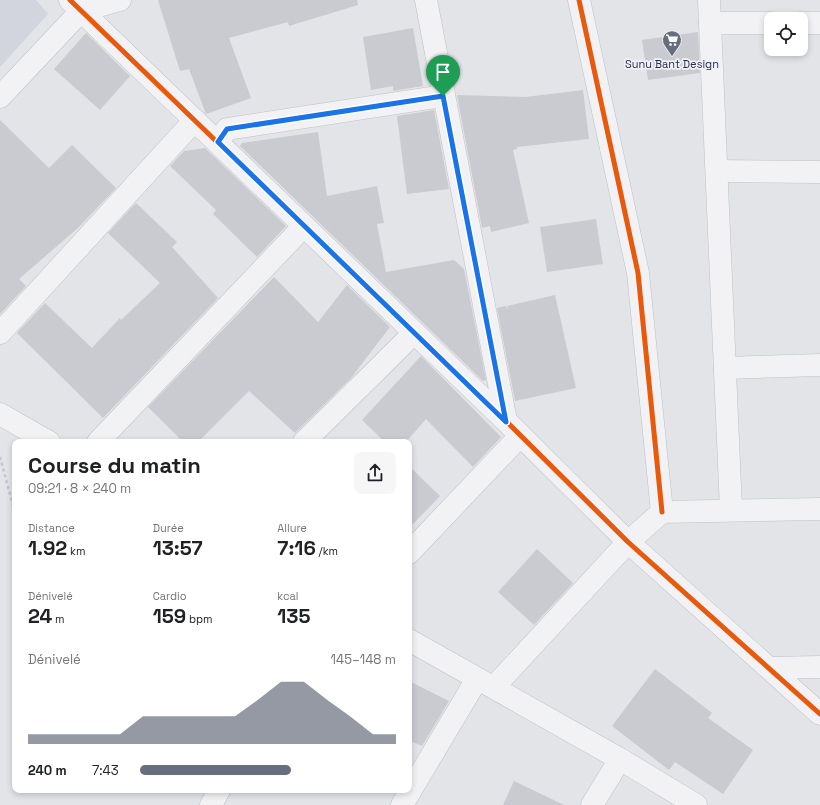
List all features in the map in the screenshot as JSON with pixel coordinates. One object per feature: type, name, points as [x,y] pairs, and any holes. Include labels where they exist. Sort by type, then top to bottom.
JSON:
[{"type":"street","points":[[0,97],[76,6],[120,0]]},
{"type":"street","points":[[426,0],[443,96],[513,429]]},
{"type":"street","points":[[579,0],[638,273],[662,512]]},
{"type":"street","points":[[709,0],[731,510]]},
{"type":"street","points":[[76,6],[218,142],[628,542],[820,714]]},
{"type":"street","points":[[710,23],[764,23]]},
{"type":"street","points":[[808,23],[820,23]]},
{"type":"street","points":[[218,142],[227,129],[443,96]]},
{"type":"street","points":[[0,333],[195,120]]},
{"type":"street","points":[[717,171],[820,172]]},
{"type":"street","points":[[101,439],[304,226]]},
{"type":"street","points":[[307,439],[414,333]]},
{"type":"street","points":[[725,368],[820,365]]},
{"type":"street","points":[[0,414],[44,439]]},
{"type":"street","points":[[412,548],[513,429]]},
{"type":"street","points":[[412,790],[485,683],[628,542],[662,512],[820,509]]},
{"type":"street","points":[[412,642],[620,759],[696,805]]},
{"type":"street","points":[[770,668],[820,667]]},
{"type":"street","points":[[592,805],[620,759]]},
{"type":"street","points":[[211,805],[217,793]]},
{"type":"street","points":[[402,805],[410,793]]},
{"type":"path","points":[[0,457],[12,502]]},
{"type":"shaded area","points":[[0,0],[36,0],[48,14],[0,67]]},
{"type":"building","points":[[158,0],[357,0],[358,5],[289,26],[288,22],[229,38],[251,98],[206,114],[189,69],[180,71]]},
{"type":"building","points":[[413,28],[423,86],[393,91],[393,86],[371,90],[363,37]]},
{"type":"building","points":[[698,32],[700,73],[648,80],[642,40]]},
{"type":"building","points":[[86,33],[130,76],[100,110],[54,69]]},
{"type":"building","points":[[583,90],[589,139],[517,147],[517,149],[513,150],[529,223],[491,232],[490,226],[482,228],[457,95],[525,97]]},
{"type":"building","points":[[434,110],[449,189],[407,194],[397,116]]},
{"type":"building","points":[[0,120],[49,168],[72,145],[116,188],[79,227],[19,279],[26,286],[0,314]]},
{"type":"building","points":[[318,132],[327,196],[377,186],[384,223],[377,224],[386,272],[454,260],[464,269],[486,380],[483,381],[240,146],[242,143]]},
{"type":"building","points":[[205,148],[286,226],[257,257],[213,214],[216,210],[170,166],[184,151]]},
{"type":"building","points":[[136,203],[177,242],[172,247],[218,298],[103,418],[17,333],[45,303],[92,348],[120,318],[121,320],[160,283],[108,233]]},
{"type":"building","points":[[596,219],[603,264],[547,272],[540,227]]},
{"type":"building","points":[[274,277],[318,322],[347,285],[390,327],[351,378],[295,433],[249,391],[201,439],[180,439],[148,407]]},
{"type":"building","points":[[555,295],[576,388],[515,401],[497,308],[505,306],[508,309],[507,306]]},
{"type":"building","points":[[421,356],[501,437],[473,467],[426,419],[409,439],[382,439],[362,420]]},
{"type":"building","points":[[412,469],[440,496],[412,525]]},
{"type":"building","points":[[537,549],[573,583],[534,625],[498,592]]},
{"type":"building","points":[[655,669],[712,713],[708,718],[753,750],[723,794],[675,762],[669,770],[612,726]]},
{"type":"building","points":[[412,682],[449,701],[422,746],[412,741]]},
{"type":"building","points":[[514,781],[564,805],[503,805]]},
{"type":"cycle path","points":[[70,0],[506,421],[628,542],[820,714]]},
{"type":"cycle path","points":[[579,0],[638,273],[662,512]]},
{"type":"place","name":"Sunu Bant Design","points":[[672,57]]},
{"type":"route","points":[[443,96],[495,367],[506,422],[218,142],[227,129],[443,96]]}]
